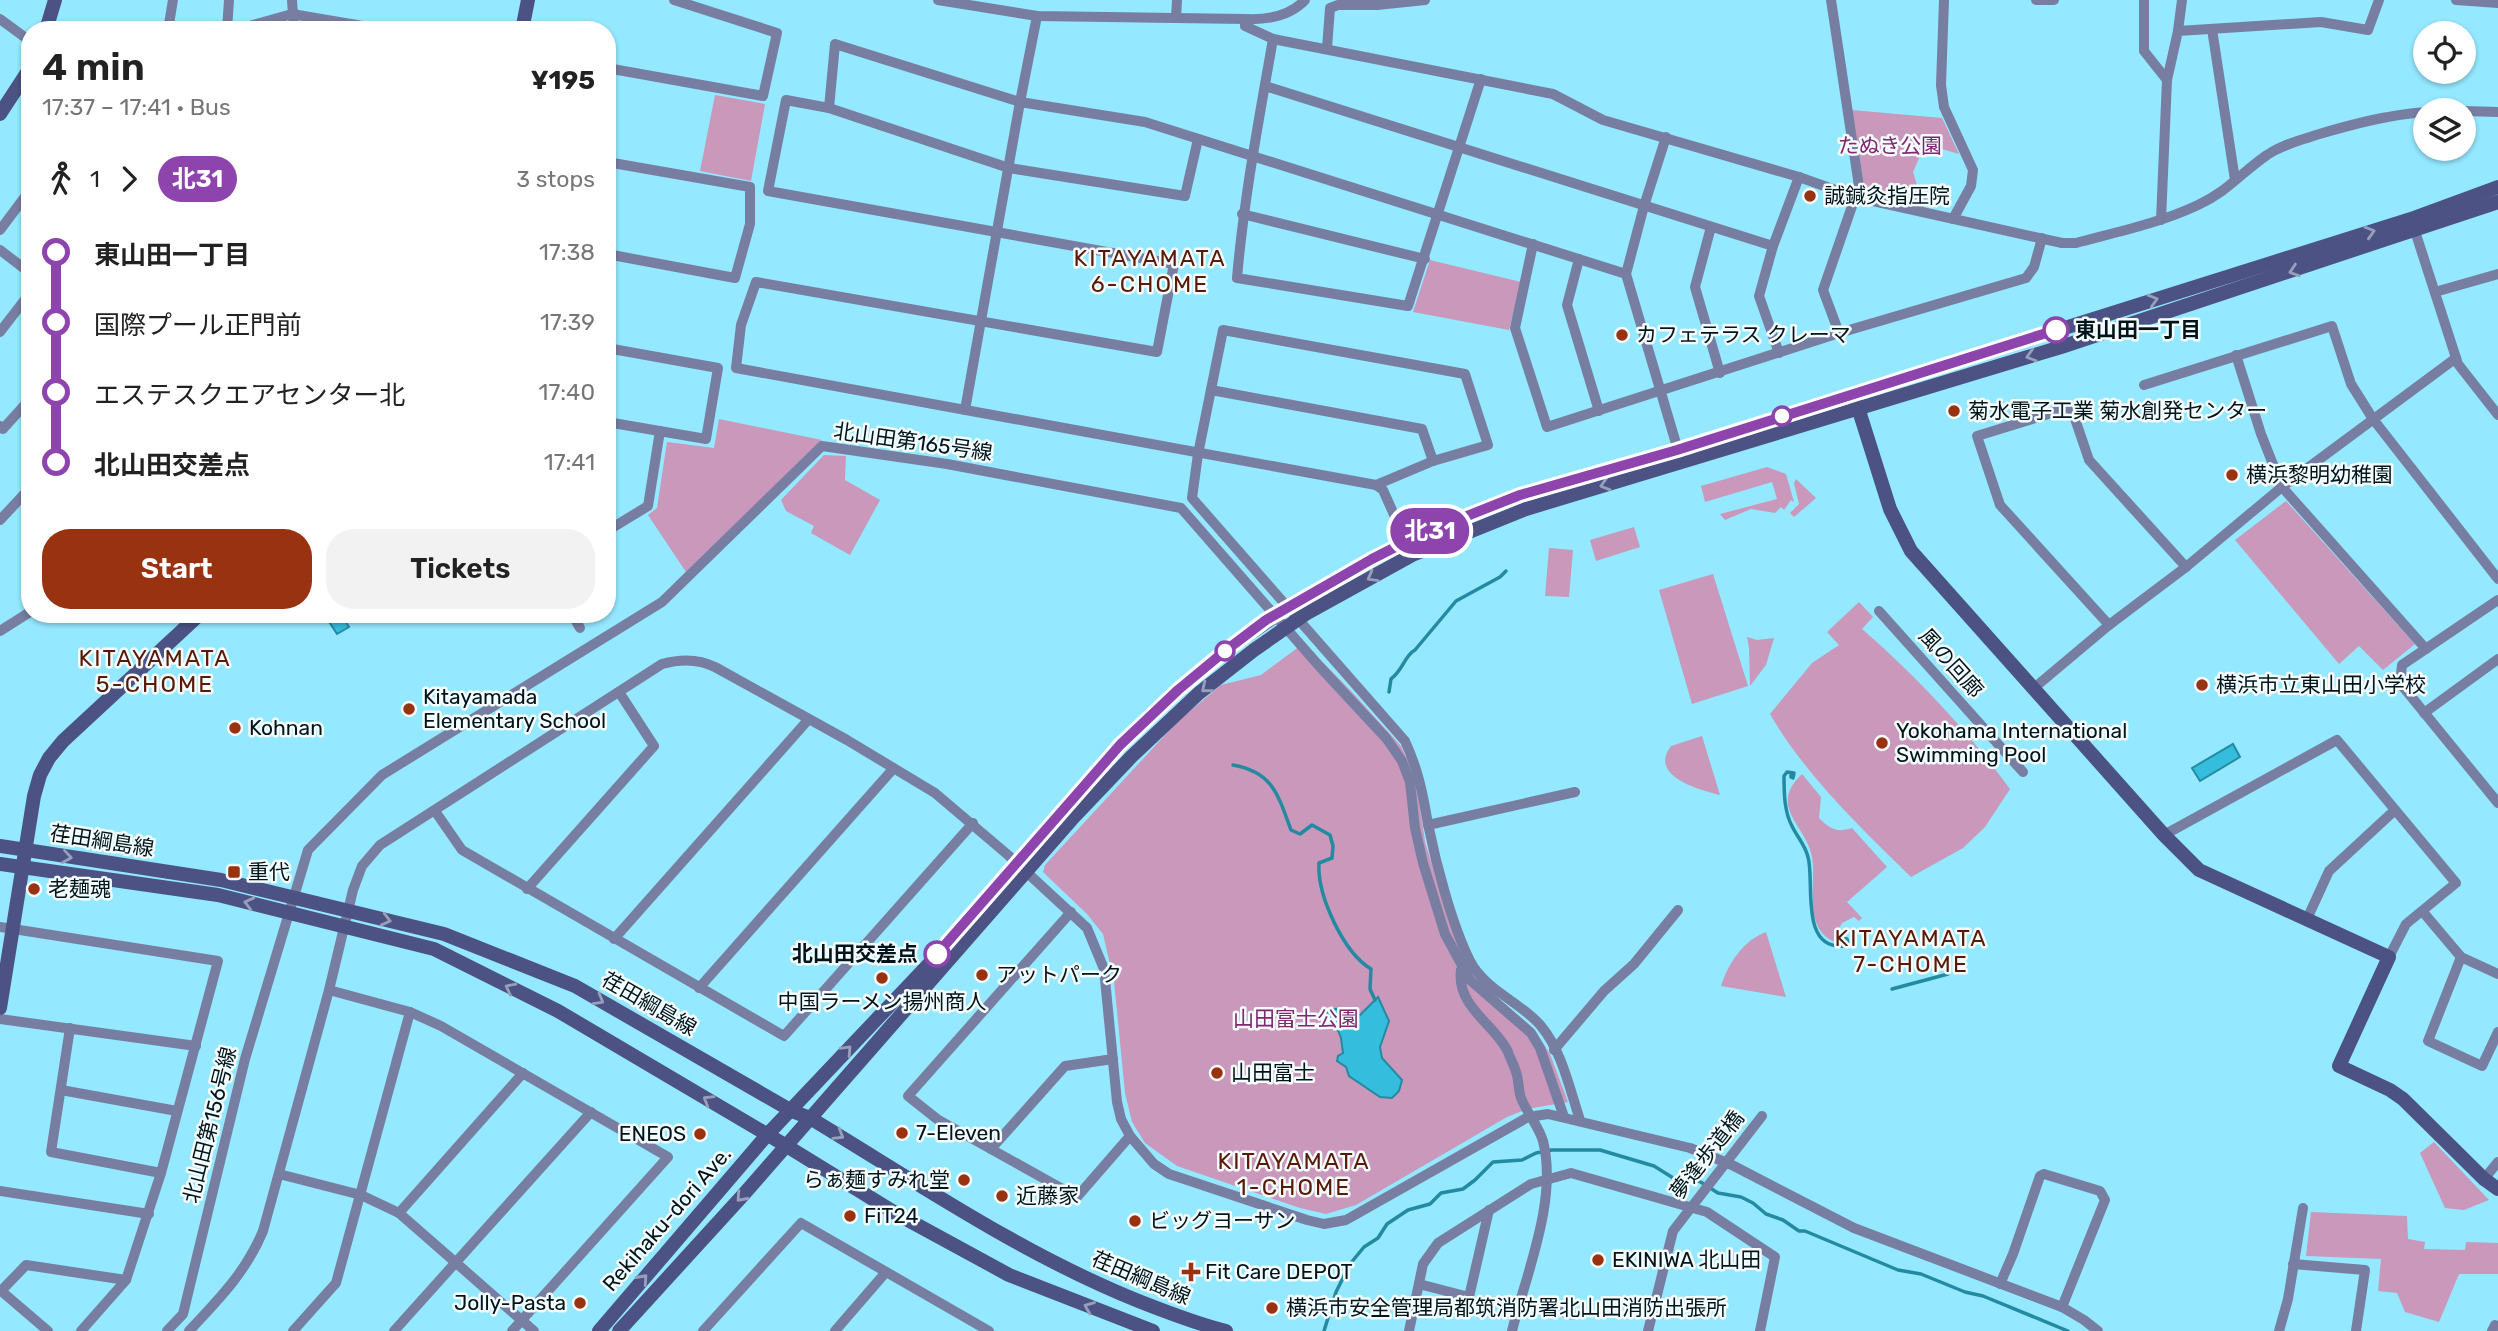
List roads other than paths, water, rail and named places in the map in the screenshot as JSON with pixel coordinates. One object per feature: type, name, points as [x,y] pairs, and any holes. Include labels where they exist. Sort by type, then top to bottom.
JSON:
[{"type":"street","points":[[49,21],[55,0]]},
{"type":"street","points":[[170,21],[173,0]]},
{"type":"street","points":[[228,21],[229,0]]},
{"type":"street","points":[[292,0],[293,21]]},
{"type":"street","points":[[524,21],[528,0]]},
{"type":"street","points":[[616,70],[763,96],[777,33],[674,0]]},
{"type":"street","points":[[938,0],[990,4],[1037,16],[1244,19],[1286,14],[1305,0]]},
{"type":"street","points":[[1176,18],[1177,0]]},
{"type":"street","points":[[1327,48],[1330,8],[1338,5],[1377,5],[1425,0]]},
{"type":"street","points":[[1831,0],[1859,186],[1823,290],[1839,333]]},
{"type":"street","points":[[1944,0],[1941,85],[1944,107],[1973,170],[1971,186],[1953,219]]},
{"type":"street","points":[[2036,0],[2054,0]]},
{"type":"street","points":[[2144,0],[2144,51],[2166,80]]},
{"type":"street","points":[[2161,220],[2166,80],[2178,31],[2182,0]]},
{"type":"street","points":[[2178,31],[2321,22],[2368,30],[2379,0]]},
{"type":"street","points":[[2456,0],[2498,3]]},
{"type":"street","points":[[267,21],[292,14],[333,21]]},
{"type":"street","points":[[965,410],[1037,16]]},
{"type":"street","points":[[0,19],[21,34]]},
{"type":"street","points":[[1244,19],[1245,26],[1273,39],[1553,93],[1603,120],[1799,177],[1855,197],[2076,243],[2161,220],[2222,193],[2279,147],[2360,122],[2413,113]]},
{"type":"street","points":[[2212,29],[2235,180]]},
{"type":"street","points":[[1273,39],[1251,154],[1242,214],[1237,278],[1408,306],[1480,79]]},
{"type":"street","points":[[830,108],[835,44],[1020,102],[1145,122],[1626,274]]},
{"type":"street","points":[[0,114],[21,82]]},
{"type":"street","points":[[1265,86],[1773,246]]},
{"type":"street","points":[[1198,139],[1185,197],[1009,168],[830,108],[786,100],[768,191],[1174,264],[1157,352],[756,282],[741,325],[736,368],[1377,485],[1383,490],[1412,555]]},
{"type":"street","points":[[2476,111],[2498,112]]},
{"type":"street","points":[[1666,137],[1626,274],[1679,455]]},
{"type":"street","points":[[616,164],[750,187],[750,224],[735,278],[616,256]]},
{"type":"street","points":[[1779,353],[1759,296],[1773,246],[1799,177]]},
{"type":"street","points":[[2414,225],[2498,187]]},
{"type":"street","points":[[0,230],[21,202]]},
{"type":"street","points":[[1022,867],[1168,720],[1307,613],[1412,555],[1526,509],[1679,455],[1856,401],[2061,346],[2414,225],[2498,202]]},
{"type":"street","points":[[1242,214],[1425,259]]},
{"type":"street","points":[[2414,225],[2458,364],[2498,415]]},
{"type":"street","points":[[1711,227],[1695,287],[1720,373]]},
{"type":"street","points":[[1533,244],[1515,328],[1547,427],[1839,333],[2026,278],[2034,267],[2042,238]]},
{"type":"street","points":[[0,250],[21,266]]},
{"type":"street","points":[[1579,259],[1567,305],[1599,411]]},
{"type":"street","points":[[2435,292],[2498,274]]},
{"type":"street","points":[[0,332],[21,305]]},
{"type":"street","points":[[2144,385],[2332,326],[2351,384],[2373,419],[2498,579]]},
{"type":"street","points":[[1377,485],[1433,461],[1488,445],[1465,374],[1223,330],[1192,498],[1405,741],[1416,766],[1447,901],[1471,964],[1494,989],[1541,1026],[1554,1050],[1580,1120]]},
{"type":"street","points":[[616,350],[718,368],[706,439],[616,424]]},
{"type":"street","points":[[2236,355],[2261,434],[2283,487],[2426,649]]},
{"type":"street","points":[[2034,688],[2283,487],[2456,358]]},
{"type":"street","points":[[1211,390],[1422,429],[1433,461]]},
{"type":"street","points":[[1856,401],[1890,509],[1911,551],[2164,835],[2199,870],[2389,957]]},
{"type":"street","points":[[2109,625],[2000,505],[1977,436],[2071,408],[2089,460],[2186,567]]},
{"type":"street","points":[[0,426],[3,429],[21,409]]},
{"type":"street","points":[[616,526],[648,506],[660,431]]},
{"type":"street","name":"北山田第165号線","points":[[555,666],[662,602],[822,446],[947,464],[1181,508],[1284,631]]},
{"type":"street","points":[[1022,867],[1120,745],[1178,690],[1266,620],[1405,541],[1520,495],[1679,455]]},
{"type":"street","points":[[0,520],[21,498]]},
{"type":"street","points":[[2498,600],[2402,665],[2400,683],[2498,803]]},
{"type":"street","name":"風の回廊","points":[[1879,611],[2023,772]]},
{"type":"street","points":[[0,631],[21,618]]},
{"type":"street","points":[[0,1008],[6,928],[22,868],[40,775],[49,758],[64,741],[190,623]]},
{"type":"street","points":[[577,623],[580,628]]},
{"type":"street","points":[[1284,631],[1386,738],[1402,761],[1412,792],[1415,828],[1423,863],[1445,933],[1470,980],[1531,1033],[1540,1048],[1564,1117]]},
{"type":"street","points":[[189,1331],[227,1290],[252,1256],[263,1231],[329,990],[353,890],[362,866],[380,845],[662,664],[676,660],[703,661],[848,740],[935,793],[1022,867],[1087,928],[1104,969],[1121,1119],[1130,1136],[1154,1164],[1169,1174],[1324,1224],[1346,1220],[1528,1117],[1548,1114],[1690,1148],[1738,1168],[1854,1228],[2062,1307],[2098,1331]]},
{"type":"street","points":[[2424,713],[2497,663]]},
{"type":"street","name":"北山田第156号線","points":[[167,1331],[183,1314],[245,1059],[308,850],[382,775],[555,666]]},
{"type":"street","points":[[527,889],[654,746],[619,692]]},
{"type":"street","points":[[614,939],[808,720]]},
{"type":"street","points":[[2164,835],[2337,740],[2456,883],[2406,923],[2339,1066],[2403,1099],[2484,1179],[2498,1189]]},
{"type":"street","points":[[699,988],[893,769]]},
{"type":"street","points":[[1428,825],[1575,792]]},
{"type":"street","points":[[2306,919],[2329,871],[2395,810]]},
{"type":"street","points":[[435,811],[461,850],[784,1036],[972,823]]},
{"type":"street","name":"荏田綱島線","points":[[0,846],[221,880],[444,934],[575,986],[792,1111],[810,1118],[1021,1246],[1107,1288],[1200,1325],[1227,1331]]},
{"type":"street","name":"荏田綱島線","points":[[0,864],[218,895],[434,949],[558,1012],[785,1145]]},
{"type":"street","name":"Rekihaku-dori Ave.","points":[[599,1331],[767,1135],[1022,867]]},
{"type":"street","name":"Rekihaku-dori Ave.","points":[[619,1331],[744,1194],[1022,867]]},
{"type":"street","points":[[1554,1050],[1604,991],[1634,964],[1678,910]]},
{"type":"street","points":[[1071,912],[908,1096],[937,1119],[1077,1197],[1130,1136]]},
{"type":"street","points":[[2423,912],[2461,957],[2498,974]]},
{"type":"street","points":[[6,928],[218,961],[161,1173],[126,1280],[81,1331]]},
{"type":"street","points":[[2461,957],[2428,1041],[2482,1066],[2498,1032]]},
{"type":"street","points":[[1461,967],[1460,975],[1465,993],[1474,1011],[1502,1041],[1508,1052],[1517,1073],[1523,1102],[1538,1126],[1543,1143],[1546,1174],[1542,1219],[1512,1331]]},
{"type":"street","points":[[329,990],[410,1012],[441,1026],[668,1157],[512,1331]]},
{"type":"street","points":[[293,1331],[336,1283],[410,1012]]},
{"type":"street","points":[[0,1019],[196,1046]]},
{"type":"street","points":[[70,1028],[51,1152],[161,1173]]},
{"type":"street","points":[[991,1149],[1065,1066],[1113,1059]]},
{"type":"street","points":[[399,1213],[523,1073]]},
{"type":"street","points":[[61,1090],[177,1111]]},
{"type":"street","points":[[394,1331],[591,1112]]},
{"type":"street","name":"夢逢歩道橋","points":[[1648,1331],[1673,1231],[1762,1116]]},
{"type":"street","points":[[785,1145],[897,1213],[1009,1275],[1153,1331]]},
{"type":"street","points":[[2484,1179],[2498,1162]]},
{"type":"street","points":[[1409,1331],[1423,1264],[1438,1243],[1531,1184],[1571,1173],[1707,1212],[1774,1257],[1760,1331]]},
{"type":"street","points":[[279,1174],[360,1195],[399,1213],[534,1331]]},
{"type":"street","points":[[2000,1284],[2040,1176],[2044,1174],[2100,1191],[2105,1200],[2062,1307]]},
{"type":"street","points":[[0,1191],[149,1213]]},
{"type":"street","points":[[2279,1331],[2288,1299],[2303,1208]]},
{"type":"street","points":[[1419,1284],[1469,1297],[1489,1210]]},
{"type":"street","points":[[703,1331],[801,1223],[989,1331]]},
{"type":"street","points":[[2292,1264],[2365,1270],[2356,1331]]},
{"type":"street","points":[[48,1331],[1,1290],[26,1265],[126,1280]]},
{"type":"street","points":[[835,1331],[886,1272]]},
{"type":"street","points":[[1520,1301],[1573,1315]]},
{"type":"street","points":[[962,1331],[971,1321]]},
{"type":"water","points":[[330,623],[347,623],[349,627],[337,634]]},
{"type":"water","points":[[2233,744],[2240,757],[2200,781],[2192,768]]},
{"type":"water","points":[[1378,997],[1389,1021],[1380,1047],[1382,1058],[1402,1080],[1399,1091],[1392,1098],[1380,1097],[1349,1076],[1346,1067],[1337,1061],[1338,1056],[1343,1053],[1336,1025],[1329,1027],[1326,1021],[1329,1009],[1338,1009],[1358,1017]]},
{"type":"waterway","points":[[1389,692],[1391,679],[1456,601],[1506,571]]},
{"type":"waterway","points":[[1233,765],[1246,768],[1266,779],[1282,806],[1291,830],[1300,834],[1312,825],[1330,835],[1332,858],[1319,863],[1322,891],[1342,936],[1351,950],[1371,969],[1370,989],[1375,1000]]},
{"type":"waterway","points":[[1791,775],[1793,778],[1794,773],[1787,772],[1784,776],[1785,802],[1790,822],[1808,857],[1815,926],[1820,937],[1830,944],[1844,946],[1848,942],[1847,939],[1841,938],[1840,941],[1843,941]]},
{"type":"waterway","points":[[1892,989],[1948,974]]},
{"type":"waterway","points":[[1324,1331],[1336,1292],[1350,1264],[1364,1247],[1378,1238],[1387,1224],[1408,1210],[1430,1204],[1441,1193],[1463,1189],[1493,1162],[1522,1160],[1536,1153],[1552,1150],[1600,1150],[1654,1166],[1678,1181],[1699,1181],[1718,1193],[1741,1197],[1799,1231],[1805,1231],[1898,1270],[1921,1274],[1965,1292],[1983,1296],[2068,1331]]},
{"type":"place","name":"誠鍼灸指圧院","points":[[1810,196]]},
{"type":"place","name":"東山田一丁目","points":[[2056,330]]},
{"type":"place","name":"カフェテラス クレーマ","points":[[1622,335]]},
{"type":"place","name":"菊水電子工業 菊水創発センター","points":[[1954,411]]},
{"type":"place","name":"横浜黎明幼稚園","points":[[2232,475]]},
{"type":"place","name":"横浜市立東山田小学校","points":[[2202,685]]},
{"type":"place","name":"Kitayamada Elementary School","points":[[409,709]]},
{"type":"place","name":"Kohnan","points":[[235,728]]},
{"type":"place","name":"Yokohama International Swimming Pool","points":[[1882,743]]},
{"type":"place","name":"重代","points":[[234,872]]},
{"type":"place","name":"老麺魂","points":[[34,889]]},
{"type":"place","name":"北山田交差点","points":[[937,954]]},
{"type":"place","name":"アットパーク","points":[[982,975]]},
{"type":"place","name":"中国ラーメン揚州商人","points":[[882,978]]},
{"type":"place","name":"山田富士","points":[[1217,1073]]},
{"type":"place","name":"7-Eleven","points":[[902,1133]]},
{"type":"place","name":"ENEOS","points":[[700,1134]]},
{"type":"place","name":"らぁ麺すみれ堂","points":[[964,1180]]},
{"type":"place","name":"近藤家","points":[[1002,1196]]},
{"type":"place","name":"FiT24","points":[[850,1216]]},
{"type":"place","name":"ビッグヨーサン","points":[[1135,1221]]},
{"type":"place","name":"EKINIWA 北山田","points":[[1598,1260]]},
{"type":"place","name":"Fit Care DEPOT","points":[[1191,1272]]},
{"type":"place","name":"Jolly-Pasta","points":[[580,1303]]},
{"type":"place","name":"横浜市安全管理局都筑消防署北山田消防出張所","points":[[1272,1308]]},
{"type":"district","name":"KITAYAMATA 6-CHOME","points":[[1150,271]]},
{"type":"district","name":"KITAYAMATA 5-CHOME","points":[[155,671]]},
{"type":"district","name":"KITAYAMATA 7-CHOME","points":[[1911,951]]},
{"type":"district","name":"KITAYAMATA 1-CHOME","points":[[1294,1174]]},
{"type":"park label","name":"たぬき公園","points":[[1890,146]]},
{"type":"park label","name":"山田富士公園","points":[[1296,1019]]}]
